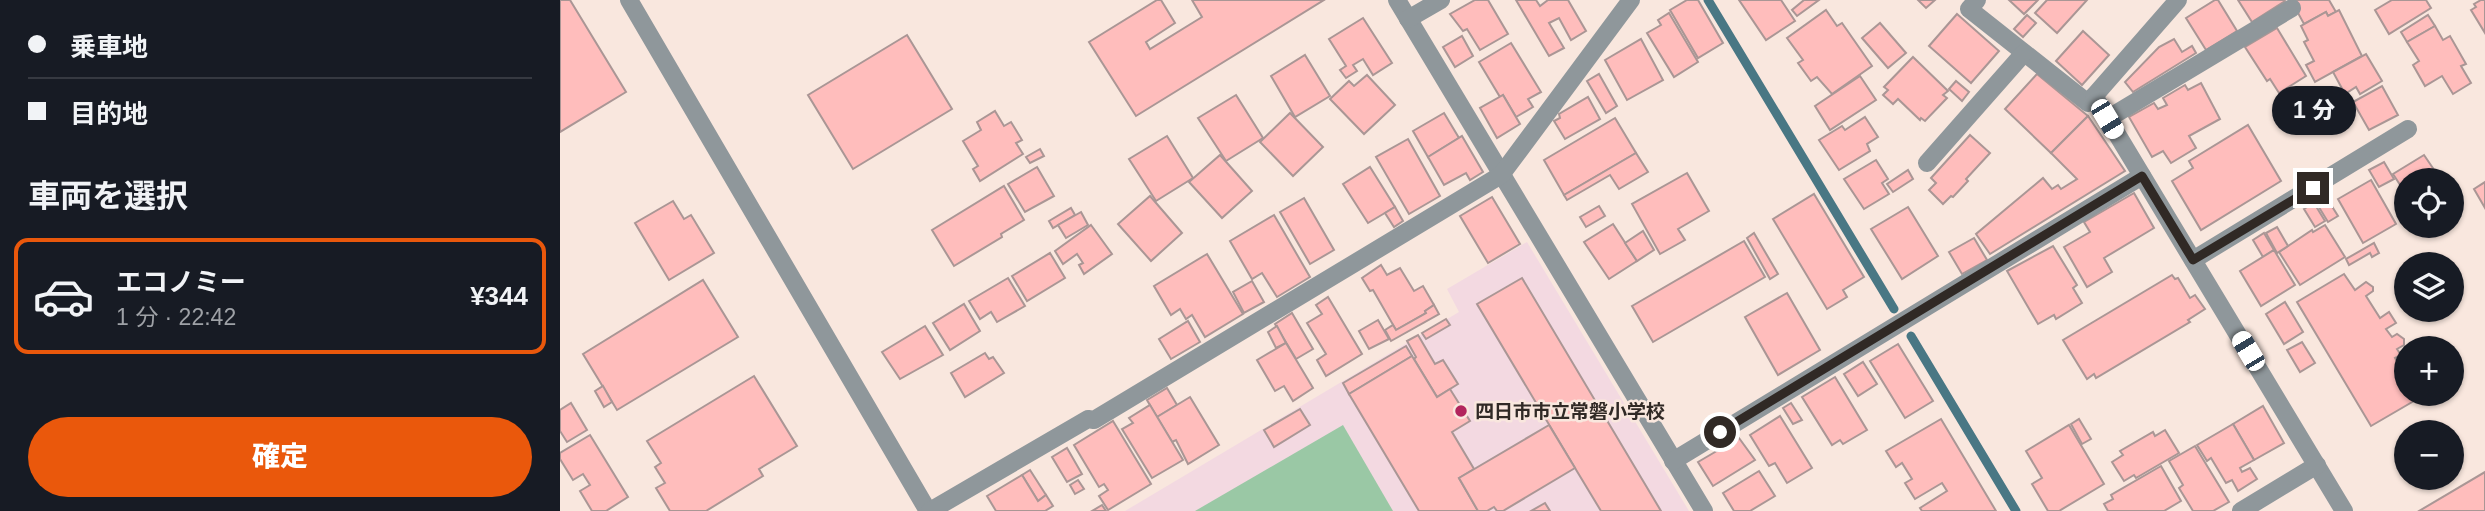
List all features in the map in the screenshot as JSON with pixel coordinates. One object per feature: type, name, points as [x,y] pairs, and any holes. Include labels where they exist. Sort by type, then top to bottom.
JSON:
[{"type":"street","points":[[629,0],[929,511],[1088,419],[1094,420],[1502,175],[1631,0]]},
{"type":"street","points":[[1397,0],[1704,511]]},
{"type":"street","points":[[1408,19],[1441,0]]},
{"type":"street","points":[[1977,0],[1969,9],[2088,103],[2178,0]]},
{"type":"street","points":[[2107,119],[2292,8]]},
{"type":"street","points":[[1927,163],[2024,53]]},
{"type":"street","points":[[2094,96],[2344,511]]},
{"type":"street","points":[[2193,260],[2408,130]]},
{"type":"street","points":[[1673,461],[2142,176]]},
{"type":"street","points":[[2241,511],[2317,465]]},
{"type":"shaded area","name":"四日市市立常磐小学校","points":[[1527,242],[1689,511],[1125,511],[1459,312],[1447,289]]},
{"type":"green space","points":[[1343,425],[1393,511],[1195,511]]},
{"type":"building","points":[[560,0],[570,0],[626,92],[560,132]]},
{"type":"building","points":[[1161,0],[1175,23],[1146,42],[1150,49],[1202,17],[1192,0],[1324,0],[1136,116],[1089,42]]},
{"type":"building","points":[[1475,0],[1488,0],[1508,34],[1480,50],[1467,29],[1463,31],[1450,14]]},
{"type":"building","points":[[1516,0],[1536,0],[1540,6],[1548,0],[1568,0],[1586,31],[1571,40],[1559,18],[1549,23],[1564,48],[1549,56]]},
{"type":"building","points":[[1687,0],[1698,0],[1723,43],[1698,58],[1670,10]]},
{"type":"building","points":[[1739,0],[1781,0],[1795,21],[1766,40]]},
{"type":"building","points":[[1804,0],[1819,0],[1797,16],[1792,10]]},
{"type":"building","points":[[1918,0],[1935,0],[1926,8]]},
{"type":"building","points":[[2009,0],[2038,0],[2024,14]]},
{"type":"building","points":[[2047,0],[2087,0],[2057,33],[2035,13]]},
{"type":"building","points":[[2218,0],[2237,31],[2206,50],[2186,18]]},
{"type":"building","points":[[2238,0],[2284,0],[2285,1],[2252,22]]},
{"type":"building","points":[[2329,0],[2336,12],[2328,16],[2326,12],[2304,24],[2292,2]]},
{"type":"building","points":[[2392,0],[2426,0],[2431,8],[2389,34],[2375,10]]},
{"type":"building","points":[[2485,0],[2485,33],[2471,10],[2476,7],[2474,4]]},
{"type":"building","points":[[1826,10],[1837,26],[1842,23],[1872,66],[1832,94],[1817,77],[1811,81],[1798,63],[1803,60],[1787,38]]},
{"type":"building","points":[[2339,10],[2362,56],[2315,82],[2306,65],[2314,61],[2304,42],[2308,40],[2301,26],[2326,12],[2328,16]]},
{"type":"building","points":[[1669,13],[1698,62],[1674,77],[1647,33],[1661,25],[1658,20]]},
{"type":"building","points":[[1957,14],[1999,51],[1971,83],[1929,46]]},
{"type":"building","points":[[2027,15],[2036,23],[2023,37],[2014,29]]},
{"type":"building","points":[[2428,15],[2435,26],[2407,42],[2401,32]]},
{"type":"building","points":[[1363,18],[1392,63],[1373,75],[1363,59],[1353,65],[1357,71],[1346,78],[1340,70],[1346,66],[1329,39]]},
{"type":"building","points":[[1880,23],[1906,53],[1888,68],[1862,38]]},
{"type":"building","points":[[2435,26],[2443,40],[2450,36],[2466,64],[2461,66],[2471,83],[2453,94],[2442,76],[2425,86],[2413,65],[2419,61],[2407,42]]},
{"type":"building","points":[[2277,28],[2306,76],[2279,93],[2270,79],[2267,81],[2245,47]]},
{"type":"building","points":[[2083,31],[2109,55],[2082,85],[2056,61]]},
{"type":"building","points":[[907,35],[952,109],[853,169],[808,95]]},
{"type":"building","points":[[1462,36],[1473,56],[1455,67],[1443,47]]},
{"type":"building","points":[[1641,39],[1663,80],[1627,100],[1605,60]]},
{"type":"building","points":[[2174,39],[2182,52],[2192,46],[2196,53],[2133,92],[2125,82],[2159,47]]},
{"type":"building","points":[[1511,43],[1541,92],[1528,99],[1533,107],[1516,117],[1503,95],[1500,97],[1479,62]]},
{"type":"building","points":[[2366,54],[2382,81],[2360,94],[2356,87],[2345,94],[2333,72]]},
{"type":"building","points":[[1305,55],[1330,96],[1295,117],[1271,76]]},
{"type":"building","points":[[1913,57],[1948,91],[1943,95],[1947,98],[1925,121],[1921,118],[1920,120],[1898,99],[1893,104],[1883,95],[1888,90],[1884,87]]},
{"type":"building","points":[[1599,74],[1617,106],[1606,113],[1587,81]]},
{"type":"building","points":[[2037,74],[2088,116],[2051,153],[2005,109]]},
{"type":"building","points":[[1367,75],[1395,105],[1364,134],[1330,99],[1349,81],[1354,86]]},
{"type":"building","points":[[1860,76],[1876,100],[1830,130],[1815,106]]},
{"type":"building","points":[[1956,81],[1969,92],[1962,101],[1949,89]]},
{"type":"building","points":[[2201,83],[2220,119],[2189,136],[2196,148],[2171,163],[2163,151],[2152,157],[2129,117],[2154,103],[2158,109],[2167,105],[2163,98],[2185,85],[2188,90]]},
{"type":"building","points":[[2382,86],[2398,115],[2369,130],[2353,102]]},
{"type":"building","points":[[1236,95],[1263,138],[1226,161],[1198,118]]},
{"type":"building","points":[[1503,95],[1520,124],[1497,138],[1480,108]]},
{"type":"building","points":[[1588,97],[1600,119],[1565,139],[1554,121],[1560,118],[1559,114]]},
{"type":"building","points":[[995,111],[1004,126],[1011,122],[1022,140],[1016,143],[1023,154],[980,181],[973,169],[978,166],[963,141],[981,130],[977,122]]},
{"type":"building","points":[[1290,113],[1323,147],[1293,176],[1260,142]]},
{"type":"building","points":[[1444,113],[1459,138],[1428,157],[1413,131]]},
{"type":"building","points":[[2088,116],[2125,171],[1990,254],[1976,234],[2043,178],[2052,189],[2058,185],[2061,189],[2077,179],[2051,153]]},
{"type":"building","points":[[1865,117],[1878,137],[1867,144],[1870,151],[1839,170],[1819,140],[1842,126],[1845,130]]},
{"type":"building","points":[[1615,118],[1636,153],[1564,195],[1544,160]]},
{"type":"building","points":[[2248,125],[2281,181],[2201,230],[2172,181],[2193,168],[2189,161]]},
{"type":"building","points":[[1970,135],[1990,153],[1966,179],[1968,181],[1943,204],[1929,190],[1936,183],[1931,178]]},
{"type":"building","points":[[1167,136],[1193,178],[1156,201],[1129,159]]},
{"type":"building","points":[[1462,136],[1483,172],[1470,180],[1466,173],[1444,185],[1428,157]]},
{"type":"building","points":[[1408,139],[1440,196],[1409,214],[1376,157]]},
{"type":"building","points":[[1040,149],[1044,156],[1030,163],[1026,157]]},
{"type":"building","points":[[1636,153],[1648,172],[1619,189],[1610,175],[1567,200],[1564,195]]},
{"type":"building","points":[[1220,155],[1252,191],[1222,218],[1189,182]]},
{"type":"building","points":[[2424,155],[2433,168],[2403,168]]},
{"type":"building","points":[[1876,160],[1888,179],[1882,183],[1889,194],[1864,209],[1844,179]]},
{"type":"building","points":[[2384,162],[2394,179],[2379,187],[2369,170]]},
{"type":"building","points":[[1037,167],[1054,196],[1025,212],[1008,184]]},
{"type":"building","points":[[1370,167],[1395,207],[1368,223],[1343,184]]},
{"type":"building","points":[[1908,170],[1913,179],[1893,192],[1887,184]]},
{"type":"building","points":[[1687,173],[1709,211],[1678,229],[1685,240],[1660,254],[1632,204]]},
{"type":"building","points":[[2371,180],[2394,220],[2394,225],[2363,243],[2338,199]]},
{"type":"building","points":[[2485,182],[2485,208],[2474,189]]},
{"type":"building","points":[[1004,186],[1024,220],[1001,234],[1002,237],[954,266],[932,230]]},
{"type":"building","points":[[2134,193],[2154,228],[2104,258],[2112,272],[2087,287],[2064,247],[2090,232],[2084,222]]},
{"type":"building","points":[[1814,194],[1864,277],[1843,290],[1847,297],[1827,309],[1773,219]]},
{"type":"building","points":[[1150,196],[1182,233],[1151,261],[1118,224]]},
{"type":"building","points":[[1492,197],[1520,244],[1488,263],[1460,216]]},
{"type":"building","points":[[2326,197],[2338,216],[2328,222],[2317,204]]},
{"type":"building","points":[[1304,198],[1334,250],[1310,264],[1280,212]]},
{"type":"building","points":[[673,201],[684,219],[691,215],[714,253],[669,280],[635,223]]},
{"type":"building","points":[[2314,203],[2325,221],[2315,227],[2304,209]]},
{"type":"building","points":[[1599,206],[1605,216],[1586,227],[1580,217]]},
{"type":"building","points":[[1395,207],[1403,221],[1394,227],[1385,213]]},
{"type":"building","points":[[1908,207],[1938,256],[1902,279],[1871,229]]},
{"type":"building","points":[[1071,208],[1075,215],[1053,228],[1049,221]]},
{"type":"building","points":[[1081,212],[1088,225],[1066,238],[1058,225]]},
{"type":"building","points":[[1274,215],[1310,277],[1277,297],[1262,273],[1252,279],[1230,241]]},
{"type":"building","points":[[1613,224],[1637,261],[1609,279],[1584,242]]},
{"type":"building","points":[[1091,225],[1112,254],[1084,274],[1079,265],[1083,263],[1077,254],[1063,264],[1055,251]]},
{"type":"building","points":[[2325,225],[2345,257],[2300,285],[2279,252],[2312,230],[2313,232]]},
{"type":"building","points":[[2277,227],[2288,246],[2277,253],[2266,233]]},
{"type":"building","points":[[1643,231],[1654,250],[1637,261],[1625,243]]},
{"type":"building","points":[[1754,233],[1778,274],[1770,279],[1747,238]]},
{"type":"building","points":[[2264,233],[2274,250],[2263,257],[2253,240]]},
{"type":"building","points":[[1974,238],[1987,260],[1962,274],[1949,252]]},
{"type":"building","points":[[1744,241],[1765,277],[1653,342],[1632,306]]},
{"type":"building","points":[[2374,243],[2379,253],[2372,257],[2370,253],[2349,265],[2346,259]]},
{"type":"building","points":[[2053,246],[2077,285],[2073,288],[2082,303],[2056,319],[2054,315],[2038,324],[2007,271]]},
{"type":"building","points":[[2274,250],[2295,285],[2261,306],[2240,271]]},
{"type":"building","points":[[1050,253],[1065,278],[1027,301],[1012,276]]},
{"type":"building","points":[[1207,254],[1243,314],[1205,337],[1192,315],[1186,319],[1180,309],[1171,315],[1154,286]]},
{"type":"building","points":[[1381,265],[1387,275],[1400,268],[1414,291],[1423,286],[1434,305],[1425,311],[1426,313],[1396,330],[1373,290],[1370,291],[1362,278]]},
{"type":"building","points":[[2344,274],[2355,290],[2366,282],[2373,287],[2373,291],[2366,296],[2380,318],[2389,312],[2396,323],[2386,329],[2392,337],[2397,334],[2400,336],[2394,336],[2394,406],[2405,406],[2371,426],[2297,302]]},
{"type":"building","points":[[2172,275],[2175,279],[2178,278],[2190,298],[2195,295],[2205,309],[2188,320],[2190,322],[2096,378],[2094,374],[2087,379],[2063,340]]},
{"type":"building","points":[[1008,278],[1025,306],[997,322],[991,312],[980,319],[969,301]]},
{"type":"building","points":[[1522,278],[1661,511],[1601,511],[1477,304]]},
{"type":"building","points":[[703,280],[738,337],[617,410],[583,354]]},
{"type":"building","points":[[1252,281],[1264,302],[1244,313],[1233,292]]},
{"type":"building","points":[[1787,293],[1820,350],[1778,375],[1745,317]]},
{"type":"building","points":[[1328,297],[1362,354],[1326,376],[1317,360],[1326,354],[1307,323],[1322,314],[1316,305]]},
{"type":"building","points":[[2285,302],[2303,332],[2284,344],[2266,314]]},
{"type":"building","points":[[964,304],[980,331],[950,350],[933,323]]},
{"type":"building","points":[[1434,305],[1439,314],[1391,341],[1385,330],[1393,325],[1396,330],[1426,313],[1425,311]]},
{"type":"building","points":[[1292,313],[1313,349],[1296,359],[1275,324]]},
{"type":"building","points":[[1446,319],[1450,325],[1426,339],[1422,333]]},
{"type":"building","points":[[1378,320],[1389,339],[1369,349],[1359,331]]},
{"type":"building","points":[[1188,321],[1200,342],[1171,359],[1159,339]]},
{"type":"building","points":[[925,326],[943,355],[900,379],[882,352]]},
{"type":"building","points":[[1277,326],[1286,343],[1276,348],[1268,332]]},
{"type":"building","points":[[1418,335],[1435,364],[1443,360],[1458,384],[1437,397],[1414,359],[1416,357],[1407,341]]},
{"type":"building","points":[[2302,342],[2315,363],[2300,372],[2287,350]]},
{"type":"building","points":[[1286,343],[1313,388],[1293,401],[1284,386],[1275,391],[1257,360]]},
{"type":"building","points":[[1898,344],[1933,401],[1905,418],[1870,361]]},
{"type":"building","points":[[1406,346],[1412,356],[1349,394],[1343,383]]},
{"type":"building","points":[[985,353],[989,359],[993,357],[1004,373],[965,397],[951,373]]},
{"type":"building","points":[[1412,356],[1437,397],[1450,389],[1470,421],[1452,432],[1474,469],[1459,478],[1478,511],[1419,511],[1349,394]]},
{"type":"building","points":[[1863,362],[1877,384],[1858,396],[1844,374]]},
{"type":"building","points":[[754,376],[797,446],[759,469],[763,476],[706,511],[670,511],[656,488],[665,483],[655,467],[661,463],[647,441]]},
{"type":"building","points":[[1835,377],[1867,430],[1843,444],[1840,440],[1832,445],[1802,397]]},
{"type":"building","points":[[603,386],[612,402],[604,407],[595,391]]},
{"type":"building","points":[[1167,388],[1177,405],[1157,417],[1147,400]]},
{"type":"building","points":[[1190,397],[1219,445],[1188,464],[1176,440],[1172,442],[1157,417]]},
{"type":"building","points":[[571,403],[587,430],[567,442],[560,431],[560,410]]},
{"type":"building","points":[[1791,403],[1802,420],[1793,424],[1783,408]]},
{"type":"building","points":[[1150,405],[1183,460],[1152,478],[1122,429],[1133,423],[1129,418]]},
{"type":"building","points":[[2263,406],[2284,443],[2254,460],[2233,424]]},
{"type":"building","points":[[1300,409],[1310,425],[1274,447],[1264,430]]},
{"type":"building","points":[[1780,416],[1812,468],[1787,483],[1775,463],[1769,466],[1750,435]]},
{"type":"building","points":[[1941,419],[1996,511],[1922,511],[1920,508],[1947,491],[1942,483],[1915,499],[1905,483],[1912,479],[1902,463],[1896,467],[1886,451]]},
{"type":"building","points":[[2079,419],[2091,439],[2082,444],[2071,424]]},
{"type":"building","points":[[1113,421],[1151,484],[1108,510],[1099,496],[1108,490],[1104,484],[1099,487],[1074,445]]},
{"type":"building","points":[[2233,424],[2254,460],[2240,468],[2242,472],[2250,468],[2257,479],[2238,491],[2232,480],[2226,483],[2211,458],[2207,461],[2197,445]]},
{"type":"building","points":[[1549,425],[1575,468],[1503,511],[1497,511],[1494,507],[1487,511],[1478,511],[1459,478]]},
{"type":"building","points":[[2069,425],[2104,484],[2059,511],[2048,511],[2032,484],[2042,478],[2026,451]]},
{"type":"building","points":[[2165,430],[2179,453],[2136,478],[2134,475],[2124,481],[2112,462],[2123,455],[2120,451],[2153,432],[2155,436]]},
{"type":"building","points":[[590,435],[628,497],[606,511],[592,511],[580,491],[590,485],[583,474],[573,480],[560,459],[560,453]]},
{"type":"building","points":[[1739,438],[1755,460],[1713,486],[1698,462]]},
{"type":"building","points":[[2195,446],[2229,502],[2213,511],[2193,511],[2179,488],[2183,485],[2169,461]]},
{"type":"building","points":[[1067,448],[1082,474],[1067,482],[1052,457]]},
{"type":"building","points":[[2161,466],[2181,501],[2164,511],[2108,511],[2104,504],[2113,499],[2111,495]]},
{"type":"building","points":[[1030,470],[1046,495],[1038,501],[1022,475]]},
{"type":"building","points":[[1759,471],[1775,496],[1750,511],[1734,511],[1723,493]]},
{"type":"building","points":[[2485,472],[2485,511],[2419,511],[2455,490],[2464,490],[2464,484]]},
{"type":"building","points":[[1022,475],[1038,501],[1046,495],[1053,506],[1045,511],[996,511],[987,496]]},
{"type":"building","points":[[1078,480],[1084,489],[1075,494],[1070,485]]},
{"type":"building","points":[[1545,503],[1550,511],[1531,511]]},
{"type":"building","points":[[1102,505],[1106,511],[1092,511]]},
{"type":"waterway","points":[[1708,0],[1894,309]]},
{"type":"waterway","points":[[1911,336],[2016,511]]},
{"type":"place","name":"四日市市立常磐小学校","points":[[1461,411]]},
{"type":"route","points":[[1720,432],[2142,176],[2193,260],[2313,188]]}]
